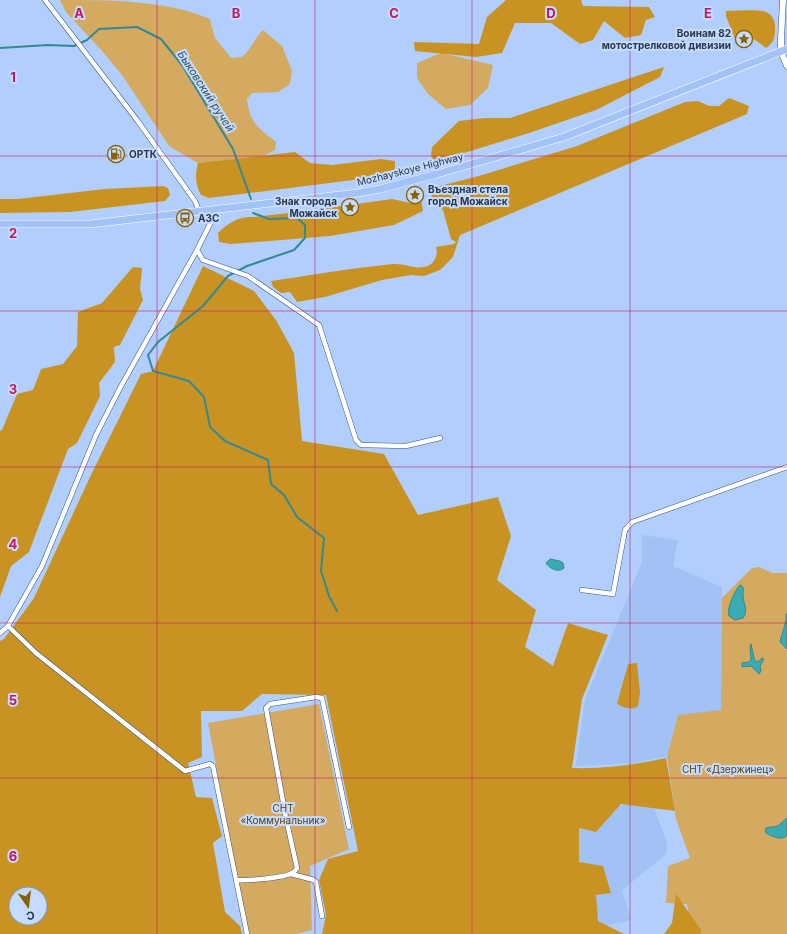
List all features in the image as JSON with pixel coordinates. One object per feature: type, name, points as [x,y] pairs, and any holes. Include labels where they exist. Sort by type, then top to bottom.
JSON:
[{"type":"main road","name":"Mozhayskoye Highway","points":[[0,224],[90,224],[365,192],[549,142],[584,130],[784,50]]},
{"type":"street","points":[[45,0],[140,124],[195,201],[199,212]]},
{"type":"street","points":[[783,0],[781,39],[787,66]]},
{"type":"street","points":[[0,633],[8,626],[42,566],[96,435],[120,388],[198,250],[211,222],[211,210]]},
{"type":"street","points":[[198,250],[203,260],[248,276],[319,325],[356,440],[361,444],[406,446],[440,438]]},
{"type":"street","points":[[582,590],[613,594],[625,530],[632,522],[787,467]]},
{"type":"street","points":[[8,626],[36,653],[185,771],[210,764],[213,766],[247,934]]},
{"type":"street","points":[[291,874],[296,868],[296,865],[266,708],[268,705],[316,697],[322,698],[349,827]]},
{"type":"street","points":[[236,880],[252,880],[291,874],[314,880],[316,882],[322,916]]},
{"type":"shaded area","points":[[506,0],[581,0],[583,6],[649,7],[655,17],[646,20],[641,35],[625,38],[604,21],[593,40],[580,44],[551,23],[515,23],[502,53],[476,57],[415,51],[414,42],[479,44],[487,17]]},
{"type":"shaded area","points":[[747,10],[763,11],[768,13],[774,20],[775,25],[775,36],[772,42],[766,48],[750,37],[739,36],[742,44],[740,47],[737,44],[726,16],[726,11]]},
{"type":"shaded area","points":[[664,67],[660,77],[596,110],[529,133],[435,162],[431,156],[432,147],[459,121],[485,118],[510,118]]},
{"type":"shaded area","points":[[729,98],[749,106],[747,114],[460,235],[453,257],[440,270],[424,276],[411,275],[382,280],[325,297],[297,302],[290,292],[281,293],[273,287],[271,281],[362,268],[393,264],[417,267],[430,265],[433,263],[437,254],[436,247],[454,244],[456,242],[451,239],[443,210],[431,205],[432,188],[479,176],[577,146],[685,102],[698,101],[709,106],[719,106]]},
{"type":"shaded area","points":[[295,152],[310,163],[332,165],[381,159],[395,161],[395,170],[385,176],[209,198],[201,195],[199,191],[196,179],[198,163]]},
{"type":"shaded area","points":[[163,186],[168,188],[170,195],[165,201],[70,212],[0,213],[0,199],[18,199],[105,189]]},
{"type":"shaded area","points":[[418,196],[421,200],[423,211],[394,225],[330,236],[231,244],[219,242],[218,233],[222,229],[230,223],[243,218],[392,199],[415,204],[418,202]]},
{"type":"shaded area","points":[[203,266],[254,291],[276,320],[294,353],[302,441],[384,454],[418,515],[498,497],[511,536],[497,580],[536,610],[525,647],[553,666],[568,623],[608,635],[582,699],[572,768],[619,766],[666,758],[675,811],[621,804],[596,832],[579,828],[579,862],[603,866],[611,893],[596,895],[598,921],[624,934],[322,934],[326,915],[319,880],[328,859],[358,851],[326,695],[262,694],[242,711],[201,711],[202,757],[188,763],[196,797],[212,798],[222,836],[213,843],[225,912],[240,926],[242,934],[0,934],[0,641],[4,639],[34,598],[90,477],[141,374],[153,371]]},
{"type":"shaded area","points":[[133,267],[142,268],[140,289],[143,300],[120,345],[114,347],[115,362],[99,383],[100,396],[77,443],[68,449],[29,552],[11,566],[0,597],[0,431],[2,430],[17,394],[33,390],[41,369],[63,364],[77,346],[78,312],[102,303]]},
{"type":"shaded area","points":[[642,535],[678,540],[673,566],[722,587],[721,711],[678,715],[667,756],[635,763],[576,766],[585,700],[642,562]]},
{"type":"shaded area","points":[[550,559],[560,561],[563,563],[564,568],[559,570],[552,569],[546,563]]},
{"type":"shaded area","points":[[740,585],[744,590],[743,598],[746,612],[743,618],[735,620],[729,616],[728,613],[730,604]]},
{"type":"shaded area","points":[[787,614],[787,649],[780,642]]},
{"type":"shaded area","points":[[751,644],[756,662],[762,658],[764,659],[760,666],[761,671],[759,674],[751,666],[742,667],[742,663],[749,662],[751,660]]},
{"type":"shaded area","points":[[637,663],[640,693],[638,706],[628,708],[617,704],[628,664]]},
{"type":"shaded area","points":[[649,795],[667,842],[666,853],[622,890],[631,920],[601,927],[567,826]]},
{"type":"shaded area","points":[[787,818],[787,835],[785,837],[779,838],[765,832],[766,828],[778,826]]},
{"type":"shaded area","points":[[676,894],[701,930],[701,934],[664,934],[672,923]]},
{"type":"green space","points":[[60,0],[137,2],[175,8],[193,13],[210,19],[215,38],[231,58],[242,57],[263,30],[282,46],[292,71],[290,84],[278,92],[252,93],[247,99],[250,114],[256,124],[264,133],[276,142],[275,150],[263,156],[198,163],[169,146],[122,75],[66,12]]},
{"type":"green space","points":[[441,53],[493,65],[488,88],[470,105],[446,109],[428,94],[417,78],[417,63]]},
{"type":"green space","name":"СНТ «Дзержинец»","points":[[759,567],[773,573],[787,573],[787,934],[693,934],[687,904],[666,903],[668,866],[690,858],[676,819],[667,756],[678,715],[721,710],[722,598],[752,568]]},
{"type":"green space","name":"СНТ «Коммунальник»","points":[[319,704],[349,849],[310,866],[312,930],[297,934],[248,934],[208,723]]},
{"type":"waterway","name":"Быковский ручей","points":[[0,48],[48,45],[74,46],[87,40],[99,29],[137,27],[161,39],[182,65],[233,149],[251,199]]},
{"type":"waterway","name":"Быковский ручей","points":[[253,213],[269,219],[297,218],[305,225],[305,238],[294,250],[247,266],[228,276],[203,306],[158,342],[148,355],[153,371],[189,381],[204,397],[210,427],[225,441],[268,460],[271,484],[284,495],[297,517],[324,538],[321,571],[329,596],[337,611]]},
{"type":"place","name":"Воинам 82 мотострелковой дивизии","points":[[744,39]]},
{"type":"place","name":"ОРТК","points":[[116,154]]},
{"type":"place","name":"Въездная стела город Можайск","points":[[415,195]]},
{"type":"place","name":"Знак города Можайск","points":[[350,207]]},
{"type":"place","name":"АЗС","points":[[185,218]]}]
